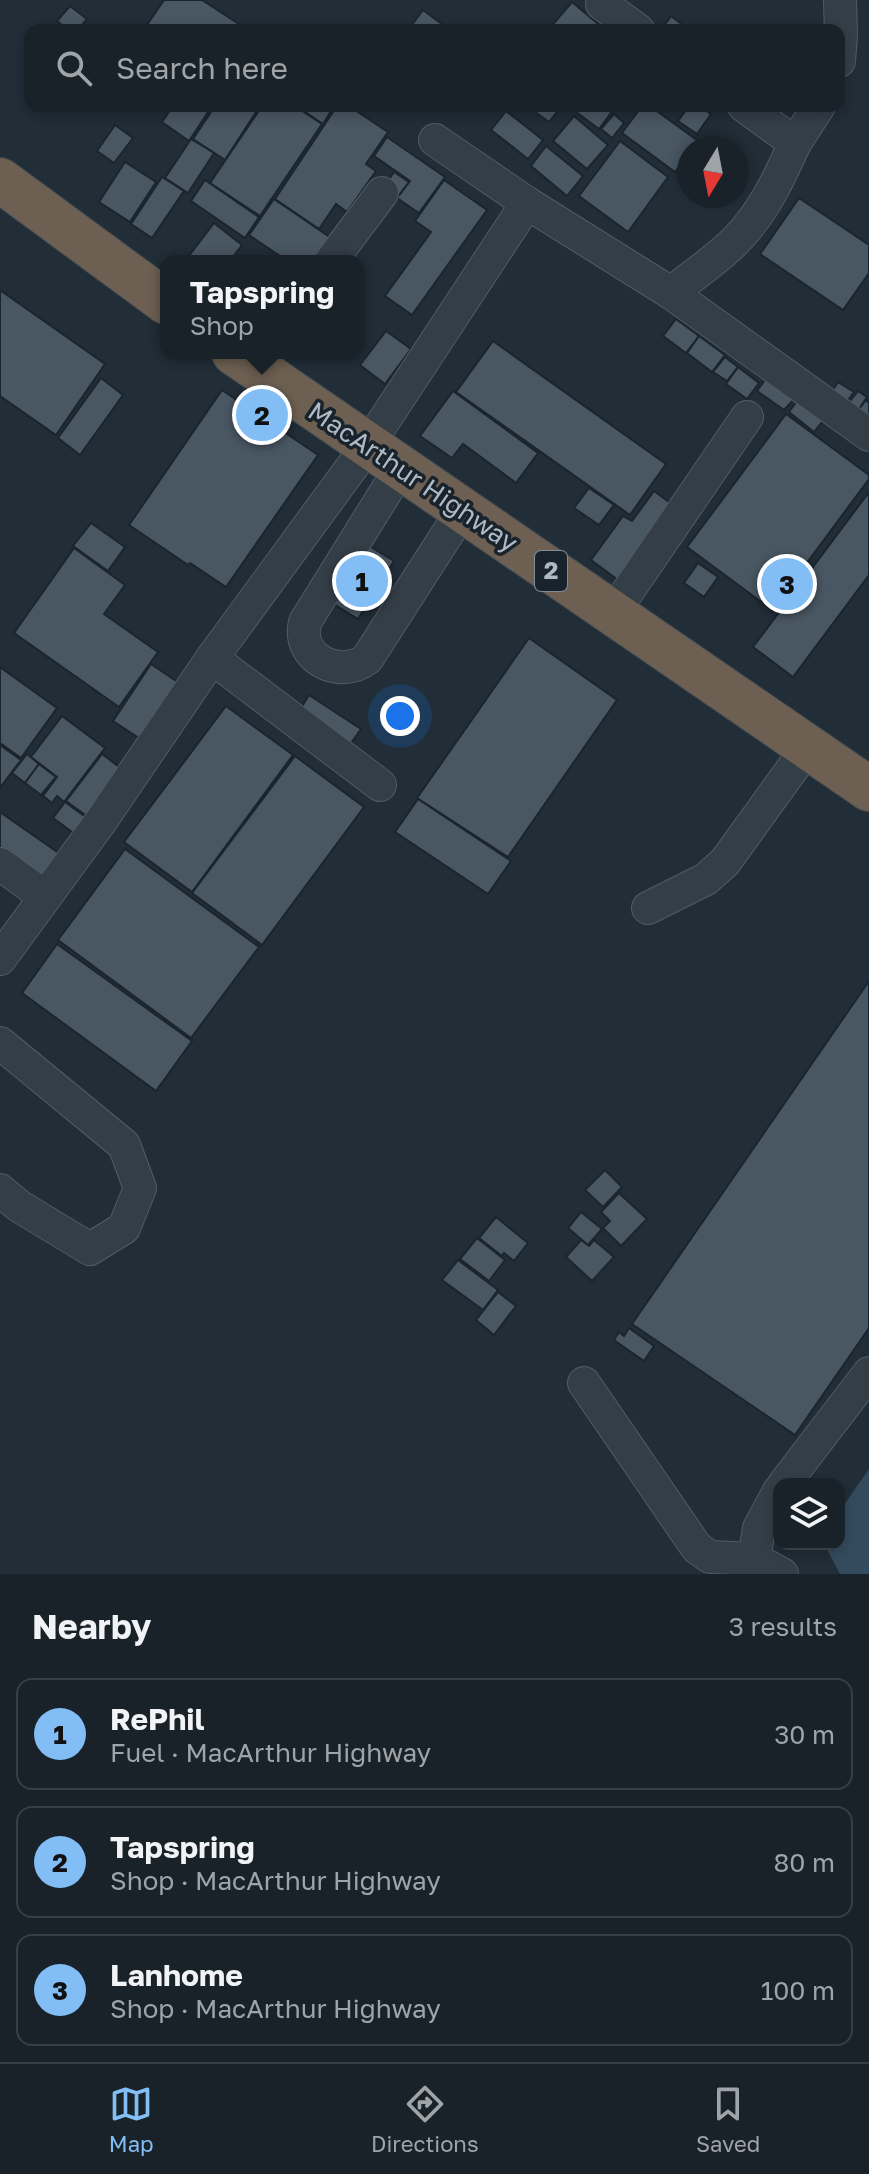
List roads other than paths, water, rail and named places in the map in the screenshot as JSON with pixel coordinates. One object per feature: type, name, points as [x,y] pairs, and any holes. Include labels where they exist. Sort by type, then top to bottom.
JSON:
[{"type":"highway","points":[[0,180],[160,298]]},
{"type":"highway","name":"MacArthur Highway","points":[[253,359],[384,457],[869,789]]},
{"type":"street","points":[[840,0],[841,24]]},
{"type":"street","points":[[602,4],[630,24]]},
{"type":"street","points":[[752,112],[795,143]]},
{"type":"street","points":[[671,293],[749,226],[772,192],[795,143],[815,112]]},
{"type":"street","points":[[435,140],[527,203],[671,293],[869,435]]},
{"type":"street","points":[[336,255],[382,193]]},
{"type":"street","points":[[462,511],[367,659],[357,667],[341,669],[318,659],[305,645],[302,634],[305,622],[384,457],[527,203]]},
{"type":"street","points":[[613,613],[747,417]]},
{"type":"street","points":[[0,959],[101,821],[212,658],[384,457]]},
{"type":"street","points":[[212,658],[380,785]]},
{"type":"street","points":[[648,908],[706,879],[725,862],[808,747]]},
{"type":"street","points":[[0,864],[44,896]]},
{"type":"street","points":[[0,1043],[124,1145],[140,1188],[124,1228],[90,1249],[19,1206],[0,1190]]},
{"type":"street","points":[[789,1478],[869,1373]]},
{"type":"street","points":[[584,1383],[697,1548],[710,1557],[768,1567],[759,1528],[773,1502]]},
{"type":"water","points":[[869,1469],[869,1574],[840,1574],[827,1550],[845,1550],[845,1503]]},
{"type":"place","name":"Tapspring","points":[[262,415]]},
{"type":"place","name":"RePhil","points":[[362,581]]},
{"type":"place","name":"Lanhome","points":[[787,584]]}]
